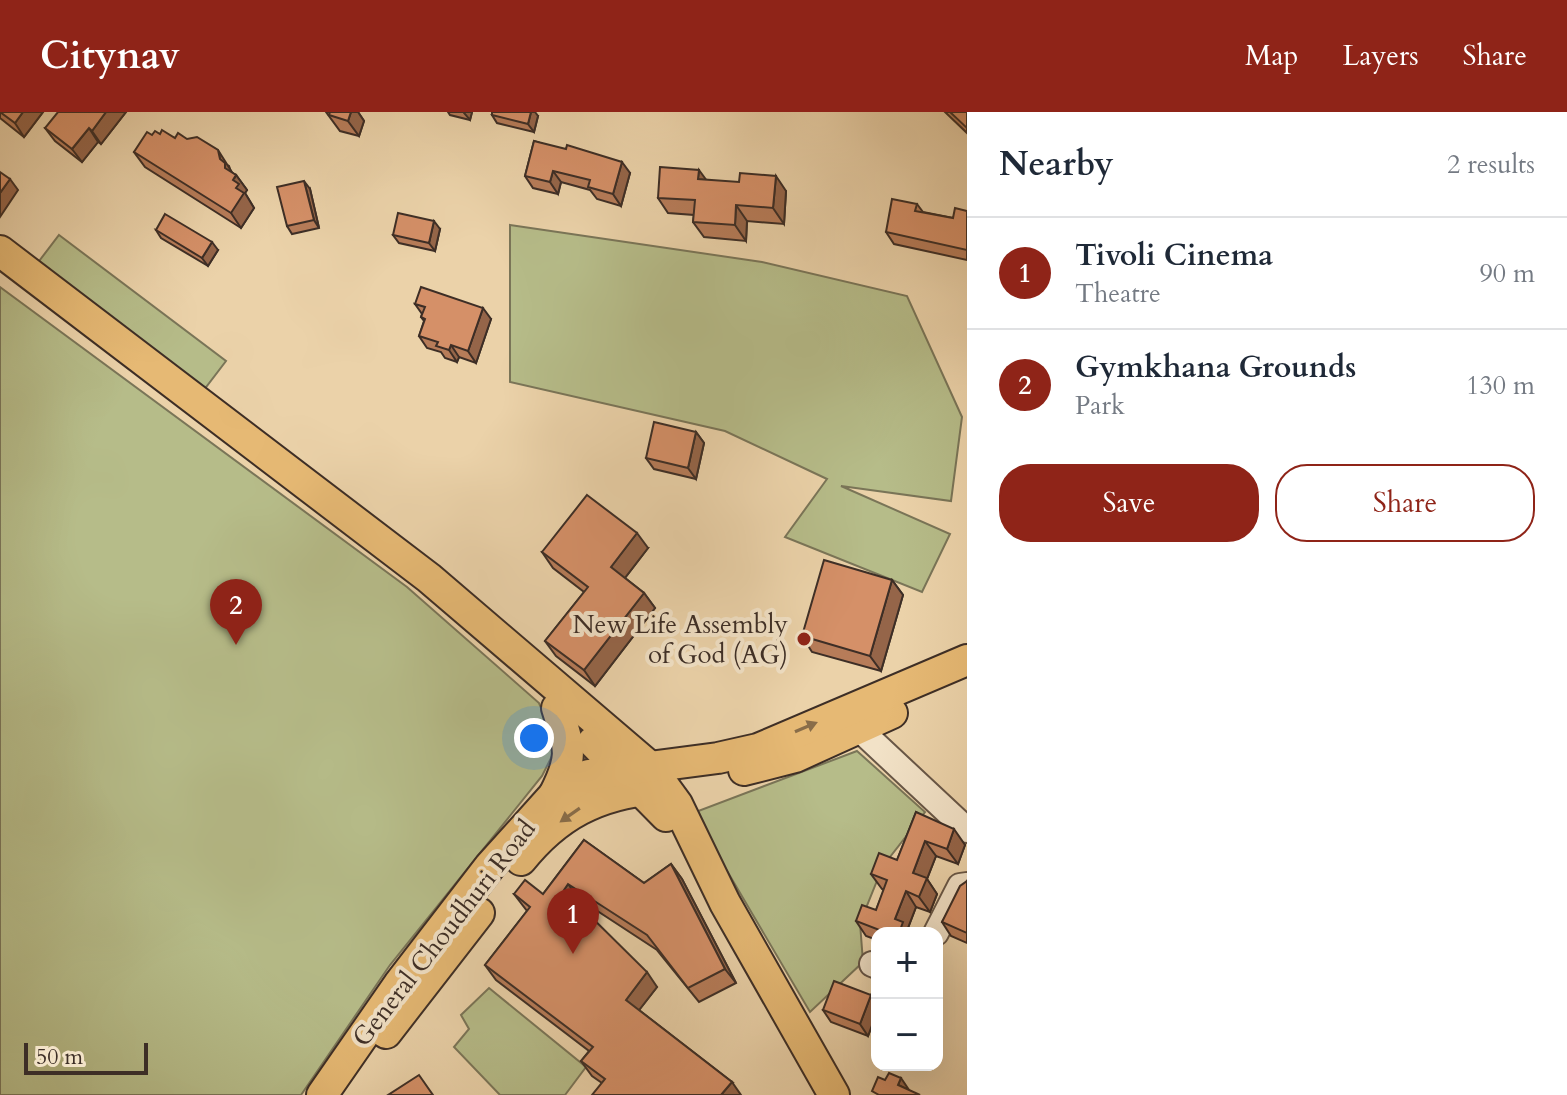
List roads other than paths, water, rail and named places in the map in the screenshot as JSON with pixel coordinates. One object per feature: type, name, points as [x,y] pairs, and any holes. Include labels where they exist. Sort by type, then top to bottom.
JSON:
[{"type":"main road","points":[[0,251],[429,578],[597,733],[655,780],[683,817],[725,903],[834,1095]]},
{"type":"main road","points":[[0,272],[412,579],[557,708],[597,733]]},
{"type":"main road","name":"General Choudhuri Road","points":[[340,1095],[530,848],[568,815],[591,802],[718,758],[758,749],[967,660]]},
{"type":"main road","points":[[655,780],[795,757],[967,679]]},
{"type":"main road","points":[[554,795],[566,771],[569,747],[557,708]]},
{"type":"main road","name":"General Choudhuri Road","points":[[322,1095],[399,984],[490,866],[554,795],[588,775],[607,771],[655,780]]},
{"type":"main road","points":[[655,780],[664,813],[683,844],[727,937],[816,1095]]},
{"type":"street","points":[[858,728],[967,830]]},
{"type":"street","points":[[939,927],[965,879]]},
{"type":"place","name":"New Life Assembly of God (AG)","points":[[804,639]]},
{"type":"place","name":"Gymkhana Grounds","points":[[236,645]]},
{"type":"place","name":"Tivoli Cinema","points":[[573,954]]}]
